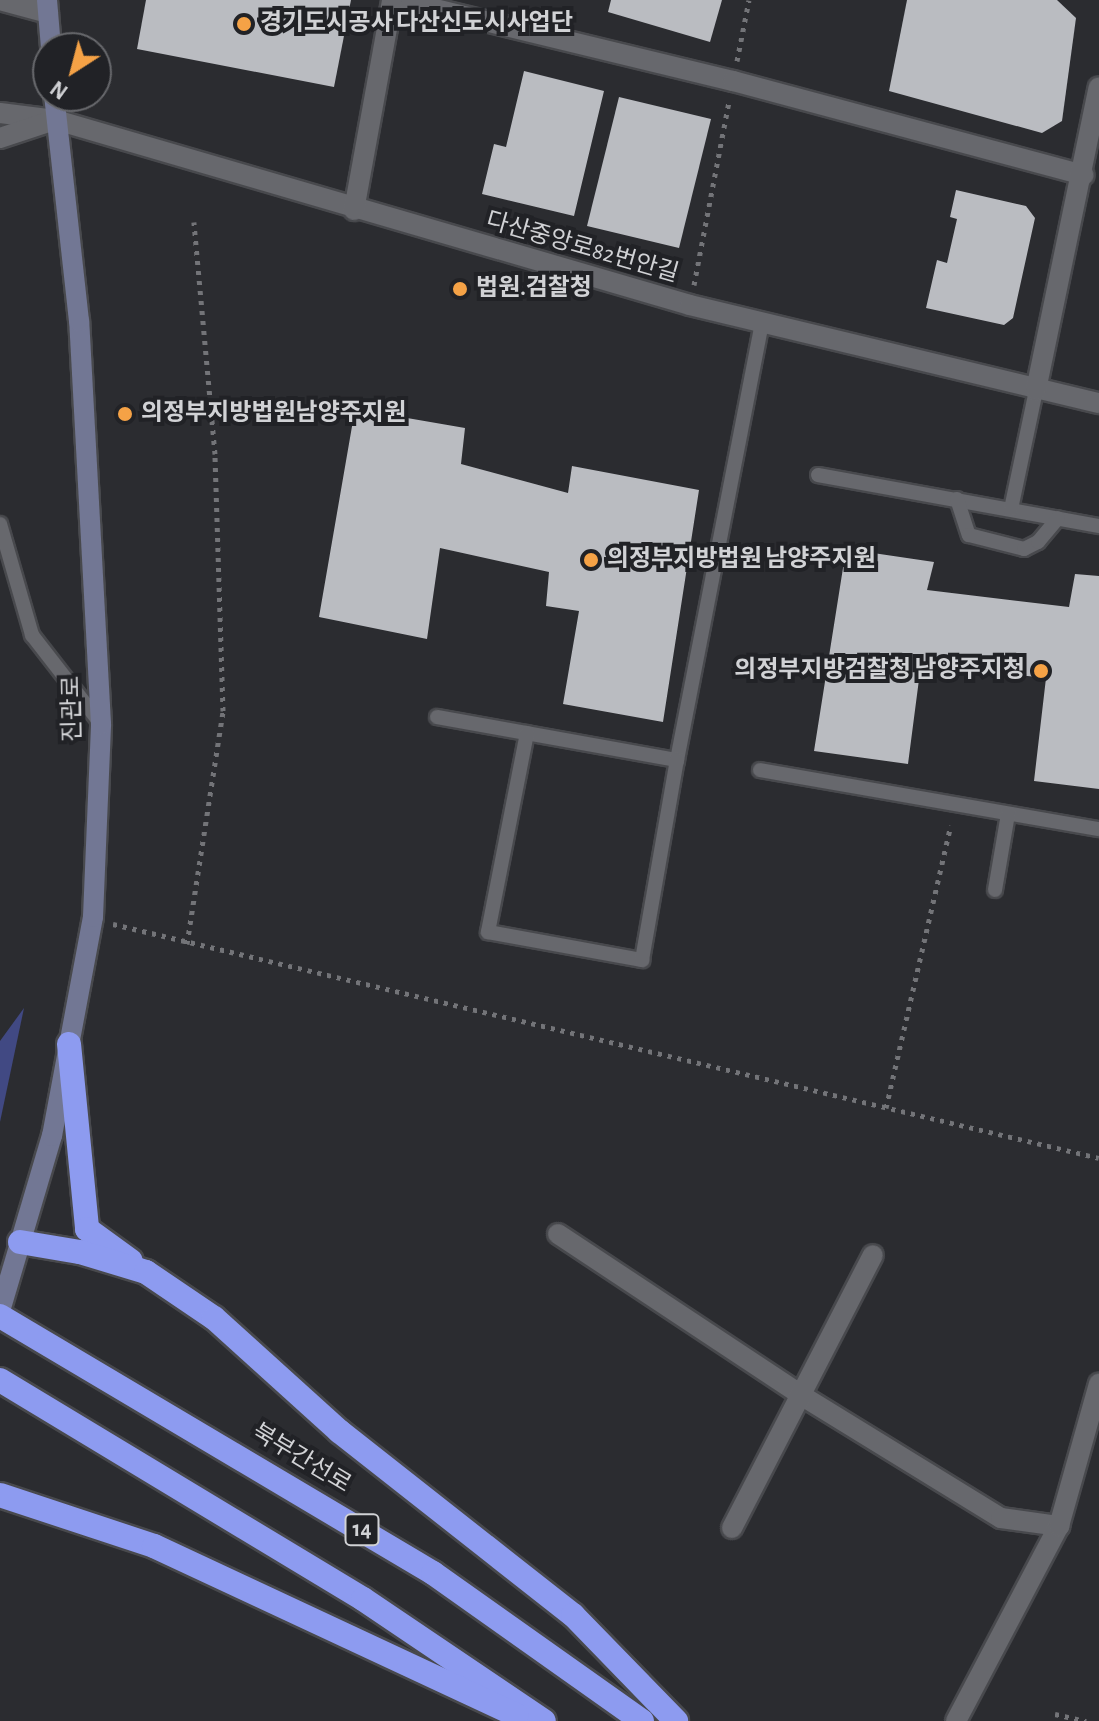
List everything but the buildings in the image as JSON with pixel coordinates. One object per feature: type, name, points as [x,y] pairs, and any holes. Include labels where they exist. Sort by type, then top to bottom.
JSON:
[{"type":"highway","points":[[69,1044],[87,1229],[214,1318],[339,1431],[573,1615],[676,1721]]},
{"type":"highway","points":[[20,1242],[80,1252],[146,1272]]},
{"type":"highway","name":"북부간선로","points":[[0,1314],[433,1573],[642,1721]]},
{"type":"highway","name":"14","points":[[0,1380],[363,1599],[544,1721]]},
{"type":"highway","points":[[0,1495],[154,1546],[527,1721]]},
{"type":"main road","points":[[48,7],[50,32]]},
{"type":"main road","name":"진관로","points":[[0,1314],[52,1136],[93,917],[101,724],[79,321],[55,112]]},
{"type":"street","points":[[0,0],[48,7]]},
{"type":"street","points":[[354,210],[392,0]]},
{"type":"street","points":[[398,0],[733,81],[1084,175]]},
{"type":"street","points":[[1036,390],[1084,175],[1099,87]]},
{"type":"street","name":"다산중앙로82번안길","points":[[0,113],[56,120],[354,210],[762,324],[1099,403]]},
{"type":"street","points":[[0,138],[56,120]]},
{"type":"street","points":[[558,1234],[804,1397],[1001,1518],[1059,1526]]},
{"type":"street","points":[[732,1528],[804,1397],[873,1255]]},
{"type":"street","points":[[956,1721],[1059,1526],[1099,1384]]},
{"type":"lane","points":[[527,733],[488,932],[642,960],[677,760],[762,324]]},
{"type":"lane","points":[[1011,509],[1036,390]]},
{"type":"lane","points":[[818,475],[1099,526]]},
{"type":"lane","points":[[957,499],[969,535],[1024,549],[1038,542],[1058,518]]},
{"type":"lane","points":[[0,524],[32,635],[101,724]]},
{"type":"lane","points":[[437,717],[677,760]]},
{"type":"lane","points":[[760,770],[1099,829]]},
{"type":"lane","points":[[995,890],[1008,814]]},
{"type":"path","points":[[690,305],[749,0]]},
{"type":"path","points":[[187,944],[223,711],[215,454],[194,222]]},
{"type":"path","points":[[886,1108],[951,825]]},
{"type":"path","points":[[93,917],[187,944],[1099,1158]]},
{"type":"path","points":[[1055,1714],[1086,1721]]},
{"type":"shaded area","points":[[24,1008],[0,1122],[0,1041]]},
{"type":"place","name":"경기도시공사 다산신도시사업단","points":[[244,24]]},
{"type":"place","name":"법원.검찰청","points":[[460,289]]},
{"type":"place","name":"의정부지방법원남양주지원","points":[[125,414]]},
{"type":"place","name":"의정부지방법원 남양주지원","points":[[591,560]]},
{"type":"place","name":"의정부지방검찰청 남양주지청","points":[[1041,671]]}]
